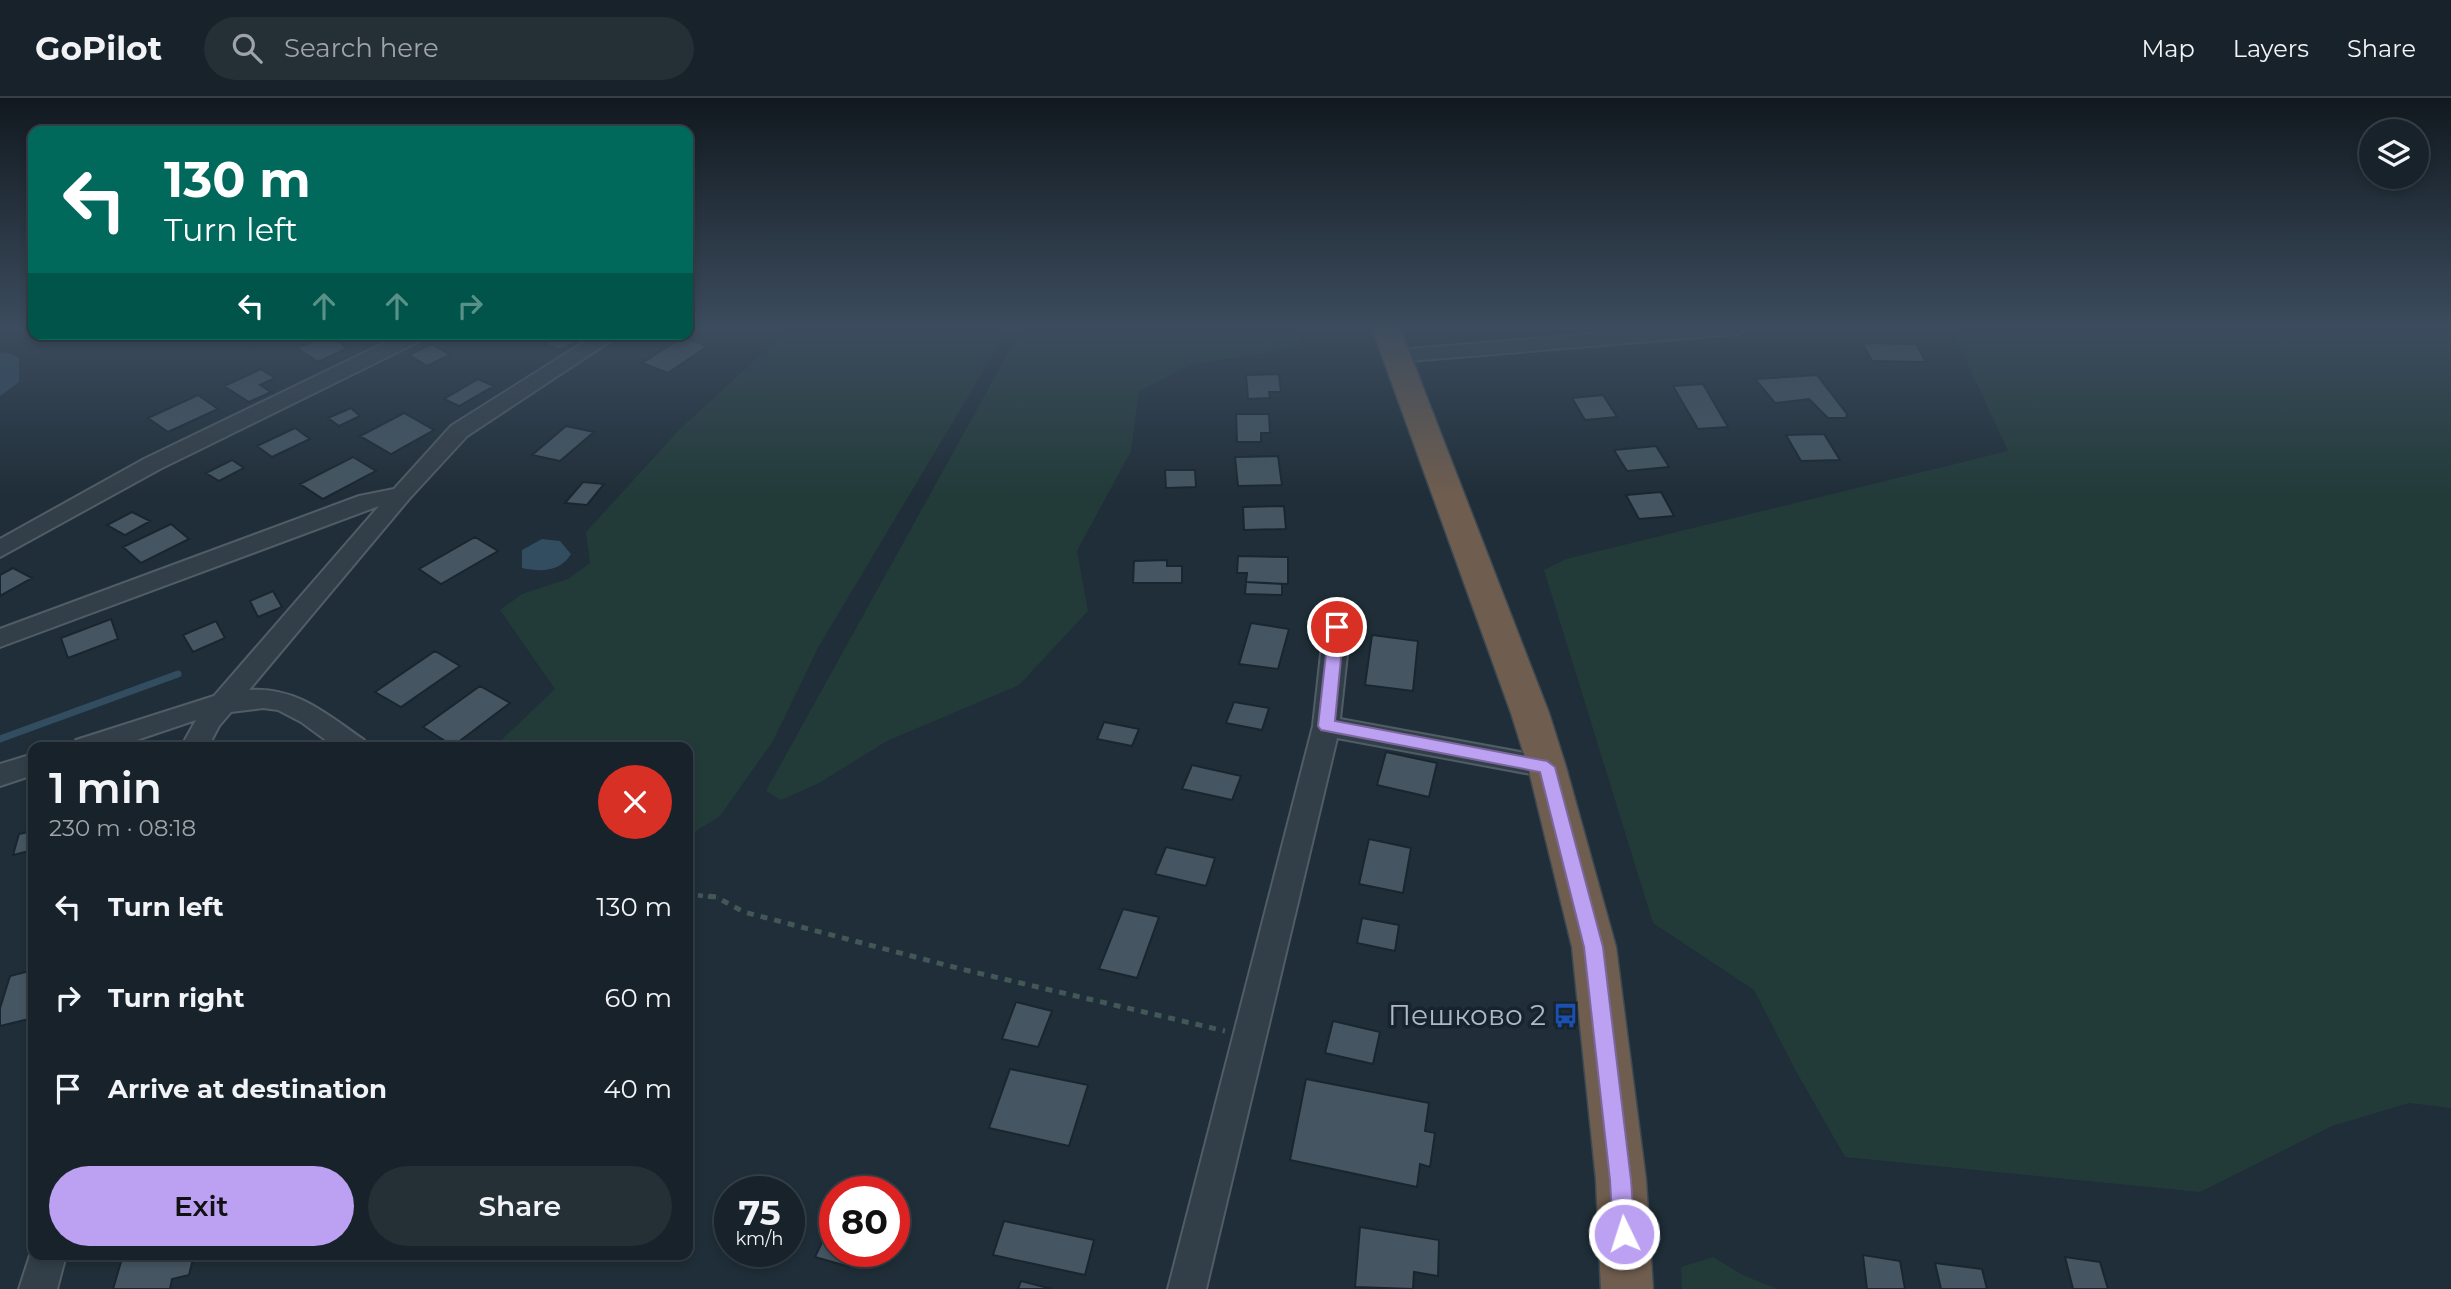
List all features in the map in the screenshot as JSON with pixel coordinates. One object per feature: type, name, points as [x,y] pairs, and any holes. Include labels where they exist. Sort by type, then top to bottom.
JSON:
[{"type":"highway","points":[[1407,384],[1530,713],[1547,767],[1594,947],[1621,1180],[1627,1289]]},
{"type":"street","points":[[0,550],[152,464],[317,384]]},
{"type":"street","points":[[198,742],[209,720],[459,431],[533,384]]},
{"type":"street","points":[[0,638],[367,501],[401,495]]},
{"type":"street","points":[[1187,1289],[1326,726],[1337,627]]},
{"type":"street","points":[[102,742],[226,702],[260,698],[282,701],[346,742]]},
{"type":"street","points":[[1326,726],[1547,767]]},
{"type":"street","points":[[0,775],[28,766]]},
{"type":"street","points":[[38,1289],[47,1260]]},
{"type":"path","points":[[693,895],[716,897],[744,912],[961,969],[1248,1036]]},
{"type":"green space","points":[[729,384],[976,384],[819,646],[773,741],[720,816],[693,833],[693,742],[499,742],[555,689],[500,610],[522,594],[568,579],[590,563],[586,532],[680,429]]},
{"type":"green space","points":[[991,384],[1154,384],[1139,391],[1131,451],[1077,551],[1088,611],[1019,685],[887,741],[819,783],[781,800],[766,791]]},
{"type":"green space","points":[[1977,384],[2451,384],[2451,1108],[2409,1103],[2332,1126],[2200,1192],[1845,1157],[1754,990],[1653,923],[1544,570],[1566,559],[2008,451]]},
{"type":"green space","points":[[1713,1257],[1743,1275],[1777,1289],[1682,1289],[1681,1267]]},
{"type":"water","points":[[0,384],[17,384],[0,396]]},
{"type":"water","points":[[542,539],[560,541],[571,554],[567,560],[550,569],[522,568],[522,550]]},
{"type":"building","points":[[263,384],[260,385],[271,392],[249,402],[224,386]]},
{"type":"building","points":[[470,384],[494,386],[459,406],[444,399]]},
{"type":"building","points":[[1247,384],[1280,384],[1281,392],[1269,392],[1270,398],[1248,399]]},
{"type":"building","points":[[1703,384],[1728,427],[1698,429],[1673,386]]},
{"type":"building","points":[[1759,384],[1824,384],[1847,414],[1846,418],[1828,418],[1809,399],[1775,403]]},
{"type":"building","points":[[198,395],[218,409],[168,432],[148,418]]},
{"type":"building","points":[[1603,395],[1617,417],[1585,420],[1572,398]]},
{"type":"building","points":[[351,408],[360,416],[339,426],[328,418]]},
{"type":"building","points":[[404,413],[434,430],[391,454],[360,436]]},
{"type":"building","points":[[1236,414],[1269,414],[1270,433],[1261,433],[1261,442],[1237,442]]},
{"type":"building","points":[[566,426],[594,432],[560,461],[532,455]]},
{"type":"building","points":[[295,428],[310,439],[272,457],[257,446]]},
{"type":"building","points":[[1824,434],[1840,460],[1801,461],[1786,435]]},
{"type":"building","points":[[1656,446],[1669,467],[1627,471],[1614,450]]},
{"type":"building","points":[[1278,456],[1282,485],[1238,486],[1235,457]]},
{"type":"building","points":[[353,457],[376,471],[323,499],[300,484]]},
{"type":"building","points":[[232,460],[244,468],[219,481],[206,473]]},
{"type":"building","points":[[1165,470],[1195,470],[1196,487],[1166,488]]},
{"type":"building","points":[[583,482],[604,484],[587,505],[565,503]]},
{"type":"building","points":[[1661,492],[1674,516],[1639,519],[1626,495]]},
{"type":"building","points":[[1284,506],[1286,529],[1244,530],[1243,507]]},
{"type":"building","points":[[132,512],[150,521],[125,535],[107,525]]},
{"type":"building","points":[[171,524],[189,539],[141,563],[123,547]]},
{"type":"building","points":[[475,537],[498,551],[441,584],[419,569]]},
{"type":"building","points":[[1238,556],[1288,557],[1288,584],[1246,582],[1247,573],[1237,573]]},
{"type":"building","points":[[1167,560],[1167,566],[1182,566],[1182,583],[1133,583],[1134,561]]},
{"type":"building","points":[[13,568],[32,578],[0,596],[0,575]]},
{"type":"building","points":[[1246,582],[1282,584],[1282,595],[1245,594]]},
{"type":"building","points":[[273,591],[282,607],[258,617],[250,601]]},
{"type":"building","points":[[111,619],[118,639],[68,658],[61,638]]},
{"type":"building","points":[[216,621],[225,638],[193,652],[183,635]]},
{"type":"building","points":[[1251,623],[1289,629],[1278,669],[1239,664]]},
{"type":"building","points":[[1372,635],[1418,641],[1413,691],[1365,685]]},
{"type":"building","points":[[435,651],[460,666],[401,707],[375,692]]},
{"type":"building","points":[[480,686],[510,703],[458,742],[447,742],[423,727]]},
{"type":"building","points":[[1234,702],[1269,708],[1262,730],[1226,723]]},
{"type":"building","points":[[1104,722],[1139,729],[1132,746],[1097,739]]},
{"type":"building","points":[[1386,752],[1437,763],[1429,797],[1377,785]]},
{"type":"building","points":[[1192,765],[1241,776],[1232,800],[1182,789]]},
{"type":"building","points":[[28,832],[28,851],[13,855],[19,834]]},
{"type":"building","points":[[1369,839],[1411,848],[1403,893],[1359,884]]},
{"type":"building","points":[[1166,847],[1215,858],[1206,886],[1155,874]]},
{"type":"building","points":[[1123,909],[1159,917],[1137,978],[1099,969]]},
{"type":"building","points":[[1362,918],[1399,925],[1395,951],[1357,943]]},
{"type":"building","points":[[28,971],[28,1019],[0,1026],[0,1008],[10,976]]},
{"type":"building","points":[[1016,1002],[1052,1011],[1038,1047],[1002,1039]]},
{"type":"building","points":[[1333,1021],[1380,1032],[1373,1064],[1325,1053]]},
{"type":"building","points":[[1010,1069],[1088,1085],[1069,1146],[989,1128]]},
{"type":"building","points":[[1306,1079],[1429,1103],[1425,1131],[1435,1133],[1430,1167],[1420,1164],[1417,1187],[1290,1160]]},
{"type":"building","points":[[1004,1221],[1094,1240],[1085,1275],[993,1255]]},
{"type":"building","points":[[1360,1227],[1439,1240],[1438,1276],[1414,1272],[1413,1289],[1355,1287]]},
{"type":"building","points":[[1863,1255],[1900,1261],[1905,1289],[1867,1289]]},
{"type":"building","points":[[2065,1257],[2100,1262],[2108,1289],[2073,1289]]},
{"type":"building","points":[[122,1260],[193,1260],[189,1275],[172,1279],[170,1289],[113,1289]]},
{"type":"building","points":[[1935,1263],[1982,1269],[1987,1289],[1941,1289]]},
{"type":"building","points":[[1021,1281],[1052,1289],[1018,1289]]},
{"type":"waterway","points":[[0,739],[178,674]]},
{"type":"place","name":"Пешково 2","points":[[1566,1015]]},
{"type":"route","points":[[1337,627],[1326,726],[1547,767],[1594,947],[1621,1180],[1624,1234]]}]
